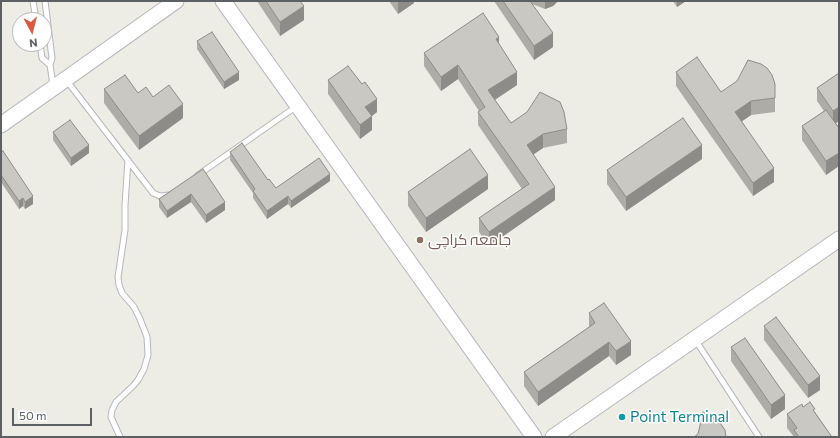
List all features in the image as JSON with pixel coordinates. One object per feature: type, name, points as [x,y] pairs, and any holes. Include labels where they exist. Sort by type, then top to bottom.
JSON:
[{"type":"street","points":[[1,125],[176,1]]},
{"type":"street","points":[[223,1],[534,437]]},
{"type":"street","points":[[553,437],[839,239]]},
{"type":"lane","points":[[33,1],[35,12]]},
{"type":"lane","points":[[45,1],[52,58],[50,65]]},
{"type":"lane","points":[[41,52],[42,58],[50,65],[60,83],[128,160],[153,193],[166,196],[176,191]]},
{"type":"lane","points":[[195,177],[298,106]]},
{"type":"lane","points":[[120,437],[111,417],[112,410],[116,402],[134,386],[138,380],[144,369],[148,355],[147,337],[134,307],[122,294],[118,281],[125,230],[128,160]]},
{"type":"lane","points":[[694,338],[759,437]]},
{"type":"building","points":[[266,1],[300,1],[304,6],[280,22]]},
{"type":"building","points":[[503,1],[530,1],[553,33],[534,46]]},
{"type":"building","points":[[483,13],[499,37],[496,39],[517,72],[488,90],[511,123],[527,112],[540,92],[560,102],[564,112],[567,129],[543,134],[527,145],[555,187],[489,232],[479,218],[529,184],[478,112],[485,107],[458,65],[441,77],[424,53]]},
{"type":"building","points":[[212,32],[239,72],[224,82],[197,41]]},
{"type":"building","points":[[697,57],[721,92],[737,81],[748,60],[761,64],[767,68],[772,75],[775,84],[775,98],[751,101],[735,112],[774,168],[753,183],[676,72]]},
{"type":"building","points":[[348,66],[362,84],[365,82],[377,99],[365,107],[372,116],[360,125],[328,80]]},
{"type":"building","points":[[839,73],[839,107],[833,111],[817,88]]},
{"type":"building","points":[[125,75],[138,93],[146,87],[153,97],[169,85],[183,104],[139,136],[104,89]]},
{"type":"building","points":[[826,110],[839,128],[839,153],[826,161],[802,126]]},
{"type":"building","points":[[683,118],[702,145],[626,197],[607,170]]},
{"type":"building","points":[[70,120],[89,145],[71,158],[53,132]]},
{"type":"building","points":[[242,143],[268,180],[269,179],[276,188],[319,158],[330,174],[291,201],[288,196],[267,211],[253,191],[255,189],[230,152]]},
{"type":"building","points":[[470,149],[488,175],[426,218],[408,192]]},
{"type":"building","points":[[3,151],[33,196],[25,202],[23,198],[19,201],[1,175],[1,152]]},
{"type":"building","points":[[203,169],[225,202],[206,215],[191,194],[167,211],[159,199]]},
{"type":"building","points":[[604,303],[631,341],[616,351],[609,342],[538,392],[524,372],[595,323],[589,313]]},
{"type":"building","points":[[776,317],[820,376],[808,385],[764,326]]},
{"type":"building","points":[[745,338],[785,395],[771,405],[731,347]]},
{"type":"building","points":[[810,402],[815,409],[813,410],[832,437],[799,437],[794,430],[797,428],[787,414],[802,404],[803,407]]},
{"type":"building","points":[[703,412],[718,420],[725,430],[726,437],[694,437],[698,434]]},
{"type":"place","name":"جامعہ کراچی","points":[[420,240]]},
{"type":"place","name":"Point Terminal","points":[[622,417]]}]
